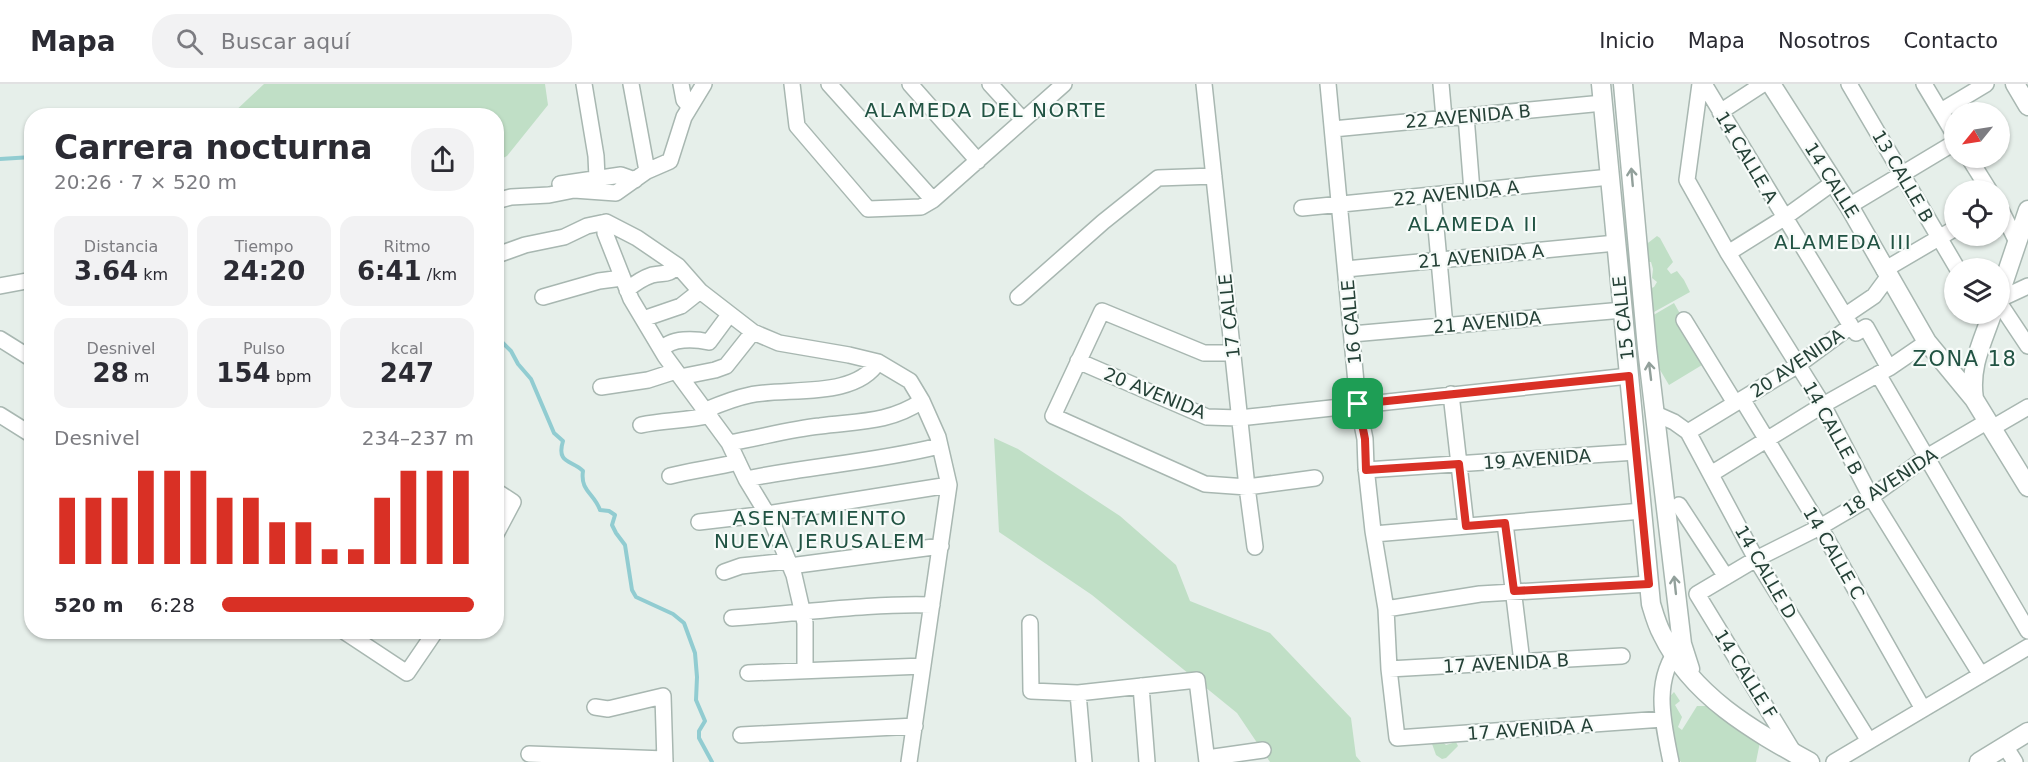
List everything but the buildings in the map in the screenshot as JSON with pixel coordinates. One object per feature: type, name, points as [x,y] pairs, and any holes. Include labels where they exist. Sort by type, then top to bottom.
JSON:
[{"type":"street","points":[[586,84],[597,178]]},
{"type":"street","points":[[631,84],[634,181]]},
{"type":"street","points":[[681,84],[684,100],[690,107]]},
{"type":"street","points":[[504,199],[549,195],[574,190],[616,193],[670,160],[684,117],[704,84]]},
{"type":"street","points":[[792,84],[797,126],[868,209],[921,207],[933,200],[1064,84]]},
{"type":"street","points":[[829,84],[933,200]]},
{"type":"street","points":[[910,84],[978,161]]},
{"type":"street","points":[[990,84],[1023,120]]},
{"type":"street","name":"17 CALLE","points":[[1204,84],[1255,547]]},
{"type":"street","name":"16 CALLE","points":[[1328,84],[1358,404],[1365,439],[1366,470],[1386,609],[1389,669],[1397,738]]},
{"type":"street","points":[[1442,84],[1444,118]]},
{"type":"street","name":"15 CALLE","points":[[1601,84],[1651,604],[1660,632],[1677,649]]},
{"type":"street","name":"15 CALLE","points":[[1623,84],[1677,649],[1666,670],[1661,687],[1663,719],[1671,762]]},
{"type":"street","name":"14 CALLE A","points":[[1702,84],[1848,321]]},
{"type":"street","name":"14 CALLE A","points":[[1687,180],[1702,84]]},
{"type":"street","points":[[1720,112],[1763,84]]},
{"type":"street","name":"14 CALLE","points":[[1771,84],[1849,206],[1927,342],[1974,399],[2028,487]]},
{"type":"street","name":"13 CALLE B","points":[[1849,84],[1951,258]]},
{"type":"street","points":[[1924,84],[1944,116]]},
{"type":"street","points":[[1941,111],[1986,84]]},
{"type":"street","name":"22 AVENIDA B","points":[[1333,129],[1603,104]]},
{"type":"street","points":[[1466,116],[1472,191]]},
{"type":"street","points":[[1849,206],[1944,149]]},
{"type":"street","points":[[549,195],[546,186],[621,175],[634,181]]},
{"type":"street","points":[[1018,297],[1158,178],[1214,176]]},
{"type":"street","name":"22 AVENIDA A","points":[[1302,208],[1610,177]]},
{"type":"street","name":"14 CALLE B","points":[[1687,180],[1728,253],[1823,405],[1871,497],[1981,675]]},
{"type":"street","points":[[1728,253],[1784,218],[1834,182]]},
{"type":"street","points":[[1433,195],[1444,326]]},
{"type":"street","points":[[2010,263],[2028,210]]},
{"type":"street","points":[[504,253],[533,243],[564,237],[587,226],[606,222],[637,238],[678,266],[700,291],[753,332],[779,343],[878,362],[910,381],[938,437],[949,485],[909,762]]},
{"type":"street","points":[[606,222],[605,233],[624,284],[642,319],[679,375],[729,443],[746,479],[767,514],[789,563],[805,623],[806,671]]},
{"type":"street","points":[[2010,228],[2017,242]]},
{"type":"street","name":"20 AVENIDA","points":[[1688,432],[1798,365],[1874,296],[1886,274],[1944,235]]},
{"type":"street","name":"21 AVENIDA A","points":[[1346,269],[1616,243]]},
{"type":"street","points":[[543,297],[599,281],[624,284],[638,282],[652,275],[665,275],[678,266]]},
{"type":"street","points":[[0,286],[24,283]]},
{"type":"street","points":[[2010,294],[2028,286]]},
{"type":"street","points":[[642,319],[681,306],[700,291]]},
{"type":"street","name":"21 AVENIDA","points":[[1352,334],[1623,310]]},
{"type":"street","points":[[1233,352],[1204,353],[1102,311],[1053,416],[1205,484],[1247,487],[1315,478]]},
{"type":"street","points":[[662,350],[665,346],[677,342],[699,339],[709,342],[729,315]]},
{"type":"street","points":[[2010,319],[2028,346]]},
{"type":"street","name":"14 CALLE C","points":[[1684,320],[1767,440],[1820,527],[1923,709]]},
{"type":"street","points":[[1848,321],[1856,333],[1866,327],[1883,371],[1925,458],[2028,631]]},
{"type":"street","points":[[1974,399],[1973,370],[1989,324]]},
{"type":"street","points":[[601,387],[715,370],[726,366],[753,332]]},
{"type":"street","points":[[0,339],[24,354]]},
{"type":"street","points":[[1711,474],[1883,371],[1927,342]]},
{"type":"street","name":"20 AVENIDA","points":[[1077,361],[1207,417],[1239,417],[1629,376]]},
{"type":"street","points":[[641,425],[659,421],[695,419],[751,395],[809,390],[855,382],[871,372],[878,362]]},
{"type":"street","points":[[1451,394],[1466,526]]},
{"type":"street","points":[[729,443],[819,426],[881,420],[908,411],[922,401]]},
{"type":"street","name":"18 AVENIDA","points":[[1697,594],[1756,559],[1820,527],[1871,497],[1925,458],[2028,407]]},
{"type":"street","points":[[1656,414],[1674,422],[1688,432]]},
{"type":"street","points":[[0,415],[24,430]]},
{"type":"street","name":"14 CALLE D","points":[[1688,432],[1756,559],[1869,741]]},
{"type":"street","points":[[746,479],[784,471],[907,454],[939,446]]},
{"type":"street","name":"19 AVENIDA","points":[[1366,470],[1636,452]]},
{"type":"street","points":[[670,476],[689,471],[714,469],[738,462]]},
{"type":"street","points":[[699,522],[767,514],[949,485]]},
{"type":"street","points":[[504,496],[513,502],[504,519]]},
{"type":"street","points":[[1679,505],[1726,577]]},
{"type":"street","points":[[1374,534],[1642,511]]},
{"type":"street","points":[[1505,523],[1522,662]]},
{"type":"street","points":[[724,572],[741,566],[941,546]]},
{"type":"street","points":[[1386,609],[1480,594],[1649,584]]},
{"type":"street","name":"14 CALLE F","points":[[1697,594],[1802,758]]},
{"type":"street","points":[[732,618],[902,604],[932,605]]},
{"type":"street","points":[[1030,623],[1030,692],[1078,693],[1197,680],[1207,760],[1263,750]]},
{"type":"street","points":[[356,639],[407,673],[430,639]]},
{"type":"street","points":[[1834,762],[2028,647]]},
{"type":"street","points":[[1677,649],[1696,683],[1726,712],[1802,758]]},
{"type":"street","name":"17 AVENIDA B","points":[[1389,669],[1622,656]]},
{"type":"street","points":[[748,674],[923,666]]},
{"type":"street","points":[[1141,686],[1147,762]]},
{"type":"street","points":[[1078,693],[1084,762]]},
{"type":"street","points":[[529,753],[665,760],[663,696],[608,709],[595,707]]},
{"type":"street","name":"17 AVENIDA A","points":[[1397,738],[1663,719]]},
{"type":"street","points":[[741,735],[915,726]]},
{"type":"street","points":[[1979,762],[2028,732]]},
{"type":"street","points":[[2005,746],[2015,762]]},
{"type":"green space","points":[[264,84],[545,84],[548,105],[504,158],[504,108],[238,108]]},
{"type":"green space","points":[[1657,236],[1673,262],[1667,269],[1671,274],[1677,271],[1690,292],[1654,312],[1647,300],[1649,289],[1657,282],[1652,278],[1653,269],[1651,262],[1648,262],[1644,246]]},
{"type":"green space","points":[[1674,303],[1707,362],[1669,385],[1647,348],[1645,320]]},
{"type":"green space","points":[[994,438],[1018,449],[1120,516],[1176,565],[1190,601],[1270,633],[1351,718],[1356,756],[1361,762],[1270,762],[1237,713],[1092,595],[999,532]]},
{"type":"green space","points":[[1674,692],[1680,701],[1675,705],[1682,717],[1678,727],[1682,730],[1697,706],[1709,706],[1723,719],[1760,742],[1756,762],[1681,762],[1676,756],[1664,703]]},
{"type":"green space","points":[[1439,739],[1446,745],[1456,742],[1458,746],[1446,758],[1442,759],[1436,755],[1431,741]]},
{"type":"waterway","points":[[0,159],[24,158]]},
{"type":"waterway","points":[[504,344],[531,379],[554,433],[563,441],[561,448],[563,458],[583,471],[585,488],[600,510],[609,511],[615,515],[612,525],[625,545],[632,590],[636,597],[673,614],[684,623],[695,653],[696,700],[705,721],[699,731],[699,738],[712,762]]},
{"type":"district","name":"ALAMEDA DEL NORTE","points":[[986,110]]},
{"type":"district","name":"ALAMEDA II","points":[[1473,224]]},
{"type":"district","name":"ALAMEDA III","points":[[1843,242]]},
{"type":"district","name":"ZONA 18","points":[[1965,359]]},
{"type":"district","name":"ASENTAMIENTO NUEVA JERUSALEM","points":[[820,530]]},
{"type":"route","points":[[1629,376],[1649,584],[1514,591],[1505,523],[1466,526],[1459,464],[1366,470],[1365,439],[1358,404],[1629,376]]}]
